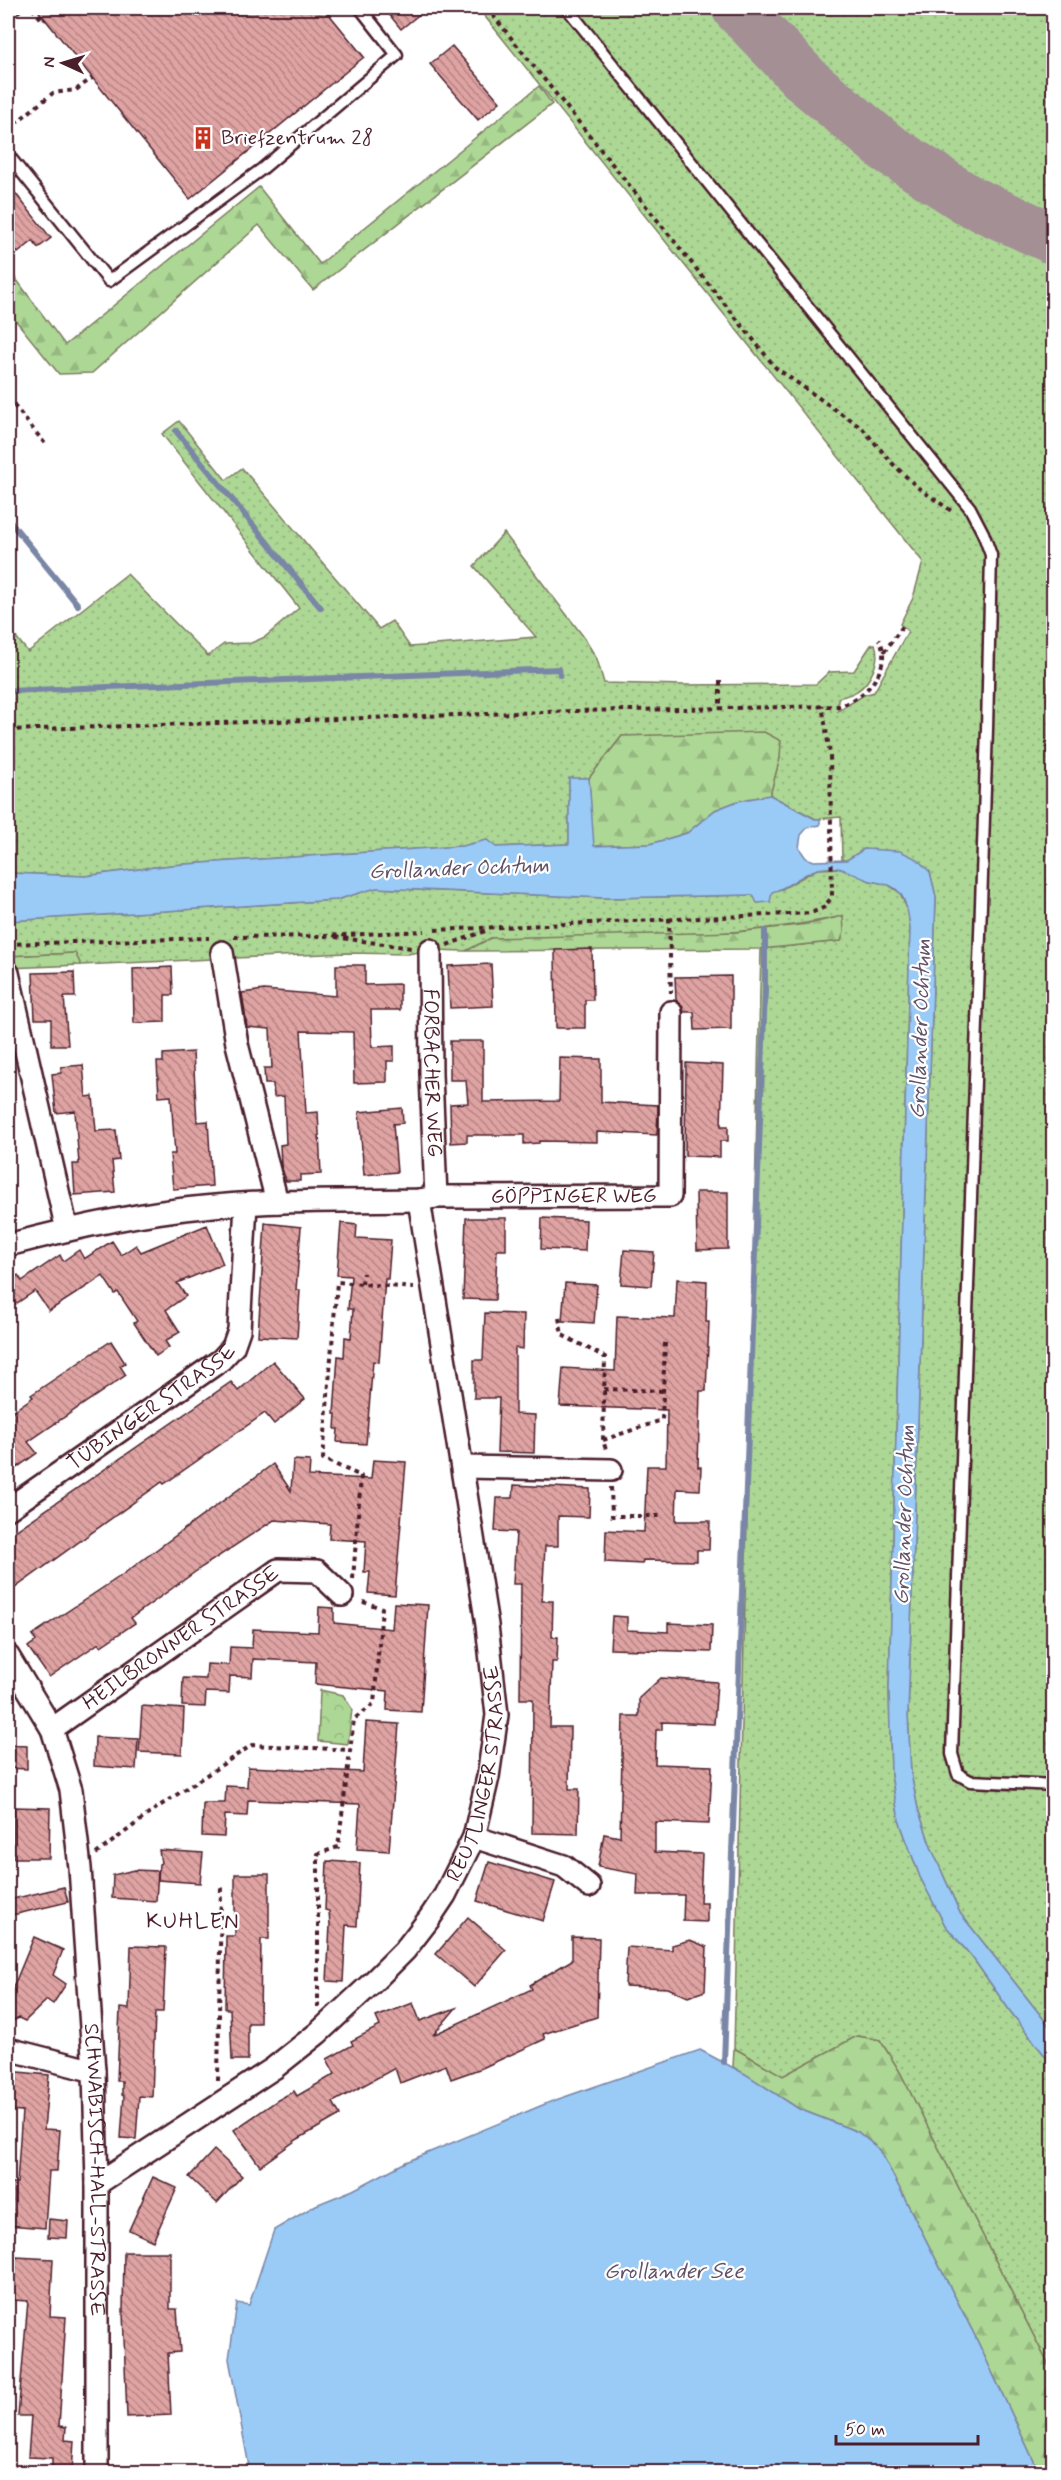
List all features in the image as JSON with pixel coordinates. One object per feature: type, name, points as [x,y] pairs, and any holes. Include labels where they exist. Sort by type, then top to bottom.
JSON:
[{"type":"street","points":[[222,942],[237,1044],[277,1202]]},
{"type":"street","name":"FORBACHER WEG","points":[[427,1198],[431,1074],[430,950]]},
{"type":"street","points":[[8,972],[67,1230]]},
{"type":"street","name":"GÖPPINGER WEG","points":[[427,1198],[670,1196],[671,1012]]},
{"type":"street","points":[[8,1245],[135,1215],[277,1202],[427,1198]]},
{"type":"street","name":"REUTLINGER STRASSE","points":[[97,2184],[274,2068],[318,2033],[373,1982],[417,1935],[445,1895],[474,1837],[488,1777],[497,1715],[487,1625],[435,1289],[427,1198]]},
{"type":"street","name":"TÜBINGER STRASSE","points":[[8,1509],[221,1360],[233,1347],[238,1330],[246,1204]]},
{"type":"street","points":[[463,1467],[611,1470]]},
{"type":"street","name":"HEILBRONNER STRASSE","points":[[52,1729],[278,1570],[317,1571],[349,1593]]},
{"type":"street","name":"SCHWÄBISCH-HALL-STRASSE","points":[[8,1656],[17,1692],[52,1729],[71,1790],[80,1868],[94,2071],[97,2184],[97,2472]]},
{"type":"street","points":[[474,1837],[564,1866],[589,1886]]},
{"type":"street","points":[[8,2049],[94,2071]]},
{"type":"lane","points":[[8,155],[109,281],[262,169],[398,56],[360,8]]},
{"type":"lane","points":[[567,8],[970,508],[984,533],[991,555],[952,1754],[958,1774],[970,1781],[1053,1785]]},
{"type":"path","points":[[10,18],[23,8]]},
{"type":"path","points":[[32,8],[43,21],[45,19]]},
{"type":"path","points":[[487,8],[776,368],[863,429],[892,463],[917,487],[955,513]]},
{"type":"path","points":[[8,129],[53,93],[76,90],[92,78]]},
{"type":"path","points":[[8,398],[46,445]]},
{"type":"path","points":[[8,730],[720,707],[839,706],[864,693],[876,678],[882,665],[884,652],[903,626]]},
{"type":"path","points":[[879,639],[884,652]]},
{"type":"path","points":[[720,681],[720,707]]},
{"type":"path","points":[[8,944],[222,942],[669,918],[811,913],[823,908],[832,897],[830,754],[822,705]]},
{"type":"path","points":[[669,918],[671,1012]]},
{"type":"path","points":[[325,936],[430,950],[492,929]]},
{"type":"path","points":[[362,1284],[363,1273]]},
{"type":"path","points":[[318,2033],[318,1854],[338,1847],[354,1719],[374,1704],[382,1608],[349,1593],[361,1476],[323,1459],[337,1282],[435,1289]]},
{"type":"path","points":[[559,1318],[562,1335],[605,1357],[603,1440],[611,1470],[612,1516],[663,1516]]},
{"type":"path","points":[[603,1440],[662,1420],[665,1342]]},
{"type":"path","points":[[604,1389],[663,1391]]},
{"type":"path","points":[[80,1868],[116,1837],[252,1744],[351,1750]]},
{"type":"path","points":[[218,2105],[221,1885]]},
{"type":"green space","points":[[478,8],[1053,8],[1053,2031],[960,1913],[931,1847],[918,1809],[911,1774],[908,1714],[936,897],[930,872],[864,849],[847,860],[842,860],[841,817],[816,819],[770,795],[780,758],[622,736],[589,778],[569,779],[569,844],[495,847],[487,840],[463,846],[171,865],[85,876],[8,873],[8,627],[28,652],[127,574],[208,656],[224,644],[251,643],[265,637],[299,608],[162,434],[179,421],[226,480],[242,468],[379,629],[392,621],[410,647],[536,637],[474,566],[504,533],[583,636],[597,659],[604,683],[816,684],[829,672],[854,671],[871,645],[875,644],[877,657],[874,670],[862,687],[838,698],[838,711],[864,695],[874,692],[908,631],[900,624],[913,598],[923,562]]},
{"type":"green space","points":[[539,86],[552,104],[313,290],[259,225],[92,373],[59,374],[8,311],[8,268],[65,345],[259,187],[320,264]]},
{"type":"green space","points":[[764,732],[781,741],[780,758],[770,795],[738,801],[715,810],[687,833],[650,844],[593,846],[589,778],[622,736]]},
{"type":"green space","points":[[843,868],[870,881],[887,884],[900,893],[909,913],[910,929],[889,1688],[891,1775],[899,1820],[920,1877],[945,1925],[972,1957],[1053,2066],[1053,2374],[900,2072],[880,2040],[857,2036],[783,2076],[734,2048],[761,949],[841,941],[843,916],[756,930],[712,933],[491,938],[466,951],[430,950],[408,954],[347,953],[81,965],[75,953],[8,956],[8,921],[336,900],[375,888],[605,898],[753,895],[782,889],[817,869]]},
{"type":"green space","points":[[843,916],[844,931],[841,941],[761,949],[466,951],[491,938],[737,932],[808,924]]},
{"type":"green space","points":[[75,953],[81,965],[8,968],[8,956]]},
{"type":"green space","points":[[320,1690],[343,1695],[352,1709],[348,1744],[318,1741]]},
{"type":"green space","points":[[857,2036],[880,2040],[900,2072],[1053,2374],[1053,2472],[1039,2472],[975,2336],[880,2150],[858,2132],[799,2109],[733,2067],[734,2048],[783,2076]]},
{"type":"water","name":"Grollander Ochtum","points":[[569,778],[589,778],[594,846],[650,844],[687,833],[715,810],[738,801],[770,795],[815,819],[820,819],[820,825],[808,827],[801,835],[799,848],[806,858],[814,861],[847,860],[864,849],[900,851],[917,859],[930,872],[936,897],[908,1714],[911,1774],[918,1809],[931,1847],[960,1913],[1053,2031],[1053,2066],[972,1957],[945,1925],[920,1877],[899,1820],[891,1775],[889,1688],[910,929],[906,906],[900,893],[890,886],[864,879],[846,870],[827,868],[812,871],[772,892],[770,902],[757,903],[753,895],[605,898],[376,888],[336,900],[8,921],[8,873],[85,876],[171,865],[462,846],[487,840],[496,847],[569,844]]},
{"type":"water","name":"Grollander See","points":[[700,2050],[747,2075],[799,2109],[858,2132],[880,2150],[975,2336],[1039,2472],[250,2472],[229,2359],[237,2303],[249,2305],[274,2230],[316,2205],[353,2190],[406,2162],[550,2102]]},
{"type":"building","name":"Briefzentrum 28","points":[[36,8],[324,8],[364,57],[190,199]]},
{"type":"building","points":[[384,8],[427,8],[401,29]]},
{"type":"building","points":[[452,46],[500,102],[478,120],[430,64]]},
{"type":"building","points":[[8,184],[51,238],[38,248],[33,241],[18,253],[8,240]]},
{"type":"building","points":[[592,949],[593,1000],[585,1000],[585,1028],[556,1028],[555,950]]},
{"type":"building","points":[[491,964],[493,1006],[450,1008],[448,966]]},
{"type":"building","points":[[336,965],[365,965],[365,985],[400,984],[400,1010],[371,1010],[372,1047],[394,1046],[394,1061],[387,1061],[387,1082],[354,1083],[353,1032],[301,1031],[306,1113],[318,1112],[321,1174],[300,1175],[300,1181],[286,1181],[281,1165],[280,1145],[286,1144],[284,1096],[274,1097],[273,1084],[265,1084],[264,1068],[272,1068],[270,1029],[247,1027],[242,993],[264,990],[336,996]]},
{"type":"building","points":[[172,967],[173,995],[165,995],[165,1022],[134,1023],[133,969]]},
{"type":"building","points":[[74,972],[75,997],[64,997],[68,1045],[51,1045],[51,1019],[35,1019],[33,973]]},
{"type":"building","points":[[731,976],[731,1029],[695,1030],[694,1012],[684,1012],[682,1005],[676,1000],[675,977]]},
{"type":"building","points":[[450,1041],[483,1041],[483,1102],[559,1101],[560,1058],[601,1059],[601,1102],[658,1105],[657,1135],[597,1132],[597,1142],[539,1141],[539,1143],[524,1144],[524,1135],[467,1135],[467,1142],[451,1143],[450,1104],[468,1103],[466,1080],[450,1080]]},
{"type":"building","points":[[193,1052],[197,1122],[208,1121],[212,1186],[173,1189],[170,1154],[175,1154],[171,1096],[159,1097],[157,1062],[163,1062],[163,1054]]},
{"type":"building","points":[[686,1063],[723,1065],[721,1126],[728,1126],[728,1141],[720,1141],[720,1157],[685,1156]]},
{"type":"building","points":[[83,1065],[86,1097],[93,1096],[96,1131],[116,1130],[119,1160],[112,1161],[115,1192],[75,1195],[73,1164],[79,1164],[75,1111],[56,1113],[52,1074],[61,1073],[61,1067]]},
{"type":"building","points":[[402,1108],[403,1123],[393,1124],[397,1172],[364,1175],[359,1112]]},
{"type":"building","points":[[696,1192],[728,1192],[728,1249],[697,1250]]},
{"type":"building","points":[[466,1218],[506,1218],[506,1250],[497,1250],[495,1300],[463,1299]]},
{"type":"building","points":[[542,1218],[586,1220],[585,1251],[541,1249]]},
{"type":"building","points":[[265,1223],[301,1227],[296,1290],[300,1290],[297,1338],[258,1336]]},
{"type":"building","points":[[341,1223],[357,1225],[356,1238],[391,1240],[388,1279],[385,1279],[379,1362],[373,1361],[366,1444],[337,1442],[338,1429],[335,1429],[338,1356],[344,1357],[345,1337],[351,1338],[353,1309],[348,1309],[351,1276],[337,1275]]},
{"type":"building","points":[[207,1225],[223,1264],[177,1283],[186,1296],[166,1310],[180,1332],[165,1341],[169,1347],[156,1356],[134,1323],[137,1321],[118,1292],[115,1294],[103,1276],[49,1311],[35,1291],[8,1309],[8,1282],[18,1275],[22,1281],[60,1255],[63,1261],[79,1250],[84,1259],[112,1241],[121,1255],[136,1245],[141,1252]]},
{"type":"building","points":[[624,1250],[654,1252],[651,1286],[621,1284]]},
{"type":"building","points":[[677,1279],[707,1281],[706,1322],[709,1322],[706,1391],[700,1391],[698,1467],[701,1467],[700,1490],[677,1489],[676,1521],[710,1521],[709,1550],[697,1550],[697,1561],[643,1560],[642,1564],[605,1562],[606,1530],[644,1532],[647,1466],[666,1466],[667,1410],[560,1406],[563,1368],[615,1371],[617,1316],[675,1318]]},
{"type":"building","points":[[565,1283],[597,1285],[594,1323],[562,1321]]},
{"type":"building","points":[[485,1313],[524,1314],[523,1349],[515,1348],[515,1414],[535,1415],[534,1453],[497,1452],[499,1398],[474,1398],[474,1360],[483,1360]]},
{"type":"building","points":[[111,1341],[125,1363],[120,1366],[126,1375],[28,1442],[37,1453],[8,1474],[8,1415],[33,1397],[31,1395]]},
{"type":"building","points":[[273,1361],[305,1399],[274,1424],[265,1413],[164,1484],[162,1482],[8,1593],[8,1536],[231,1382],[238,1391]]},
{"type":"building","points":[[293,1460],[310,1461],[309,1476],[371,1479],[373,1460],[406,1462],[395,1595],[368,1593],[370,1572],[364,1572],[366,1541],[329,1539],[330,1524],[274,1520],[202,1567],[131,1618],[135,1623],[101,1646],[99,1643],[49,1677],[28,1647],[36,1641],[32,1635],[122,1575],[273,1464],[291,1491]]},
{"type":"building","points":[[514,1485],[590,1489],[589,1517],[558,1516],[558,1546],[545,1546],[542,1601],[553,1601],[552,1637],[558,1637],[557,1662],[552,1662],[550,1727],[570,1727],[569,1789],[579,1789],[578,1834],[532,1833],[533,1699],[520,1699],[521,1584],[513,1584],[516,1532],[495,1531],[497,1498],[513,1498]]},
{"type":"building","points":[[394,1603],[428,1605],[421,1712],[387,1710],[388,1691],[315,1684],[316,1662],[253,1659],[252,1677],[230,1676],[229,1693],[206,1692],[205,1707],[182,1706],[183,1678],[206,1679],[207,1664],[229,1665],[230,1647],[252,1648],[253,1629],[318,1632],[319,1607],[334,1608],[334,1623],[392,1629]]},
{"type":"building","points":[[612,1616],[627,1617],[627,1630],[668,1632],[668,1623],[712,1625],[711,1652],[610,1649]]},
{"type":"building","points":[[661,1678],[717,1682],[714,1724],[662,1722],[662,1730],[656,1730],[655,1764],[712,1766],[709,1824],[655,1822],[655,1852],[702,1854],[700,1903],[707,1903],[707,1922],[683,1921],[684,1895],[637,1895],[638,1874],[598,1867],[604,1834],[620,1837],[623,1716],[639,1716],[639,1698]]},
{"type":"building","points":[[142,1706],[184,1709],[182,1754],[139,1752]]},
{"type":"building","points":[[366,1722],[399,1724],[389,1851],[357,1849],[360,1804],[248,1800],[247,1816],[225,1815],[224,1837],[202,1836],[203,1803],[225,1803],[226,1786],[247,1787],[248,1767],[363,1772]]},
{"type":"building","points":[[95,1737],[138,1739],[136,1769],[94,1766]]},
{"type":"building","points":[[8,1745],[27,1746],[27,1769],[8,1768]]},
{"type":"building","points":[[14,1807],[50,1808],[49,1858],[13,1858]]},
{"type":"building","points":[[159,1850],[203,1853],[200,1883],[158,1880],[161,1863]]},
{"type":"building","points":[[327,1861],[360,1863],[357,1926],[346,1925],[343,1982],[327,1981],[330,1925],[329,1911],[325,1910]]},
{"type":"building","points":[[489,1862],[555,1882],[543,1921],[477,1901]]},
{"type":"building","points":[[134,1870],[158,1871],[156,1901],[112,1898],[113,1875]]},
{"type":"building","points":[[235,1874],[269,1874],[269,1939],[261,1939],[260,2023],[248,2023],[248,2060],[232,2060],[230,2009],[225,2009],[226,1936],[235,1936]]},
{"type":"building","points":[[64,1887],[68,1902],[8,1916],[8,1900]]},
{"type":"building","points":[[468,1917],[506,1950],[474,1987],[436,1954]]},
{"type":"building","points":[[34,1937],[63,1950],[53,1975],[66,1984],[53,2004],[47,2000],[25,2021],[19,2018],[8,2023],[8,2000]]},
{"type":"building","points":[[572,1937],[599,1938],[597,2017],[543,2034],[545,2039],[482,2068],[451,2079],[446,2065],[400,2083],[395,2068],[333,2102],[340,2115],[298,2139],[260,2166],[234,2130],[294,2091],[297,2096],[335,2074],[327,2059],[353,2045],[351,2041],[380,2026],[376,2017],[413,2003],[420,2021],[456,2008],[433,2035],[532,1989],[530,1985],[572,1960]]},
{"type":"building","points":[[690,1940],[707,1947],[705,1991],[688,1997],[668,1988],[625,1986],[627,1947],[672,1950],[672,1945]]},
{"type":"building","points":[[131,1946],[166,1947],[163,2012],[155,2012],[152,2097],[139,2096],[136,2139],[121,2138],[124,2096],[122,2095],[122,2081],[117,2081],[120,2008],[129,2009]]},
{"type":"building","points":[[8,2071],[49,2075],[44,2129],[60,2130],[57,2171],[49,2171],[45,2228],[8,2225],[10,2183],[17,2183],[22,2111],[8,2110]]},
{"type":"building","points":[[214,2150],[242,2176],[217,2203],[189,2177]]},
{"type":"building","points":[[153,2177],[177,2188],[153,2241],[129,2230]]},
{"type":"building","points":[[49,2219],[68,2221],[67,2238],[48,2237]]},
{"type":"building","points":[[124,2252],[170,2252],[170,2309],[177,2309],[180,2352],[168,2353],[171,2415],[127,2417],[123,2312]]},
{"type":"building","points":[[15,2257],[53,2259],[50,2316],[66,2317],[59,2426],[66,2427],[65,2440],[74,2441],[72,2472],[52,2472],[52,2458],[28,2457],[31,2416],[18,2416],[28,2301],[13,2300]]},
{"type":"waterway","points":[[176,431],[321,608]]},
{"type":"waterway","points":[[8,519],[78,605]]},
{"type":"waterway","points":[[8,691],[559,669],[560,675]]},
{"type":"waterway","points":[[724,2062],[765,990],[765,931]]},
{"type":"waterway","points":[[8,2468],[10,2472]]},
{"type":"taxiway","points":[[737,8],[807,81],[886,147],[970,201],[1054,239]]},
{"type":"place","name":"Briefzentrum 28","points":[[203,138]]},
{"type":"district","name":"KUHLEN","points":[[193,1922]]}]
